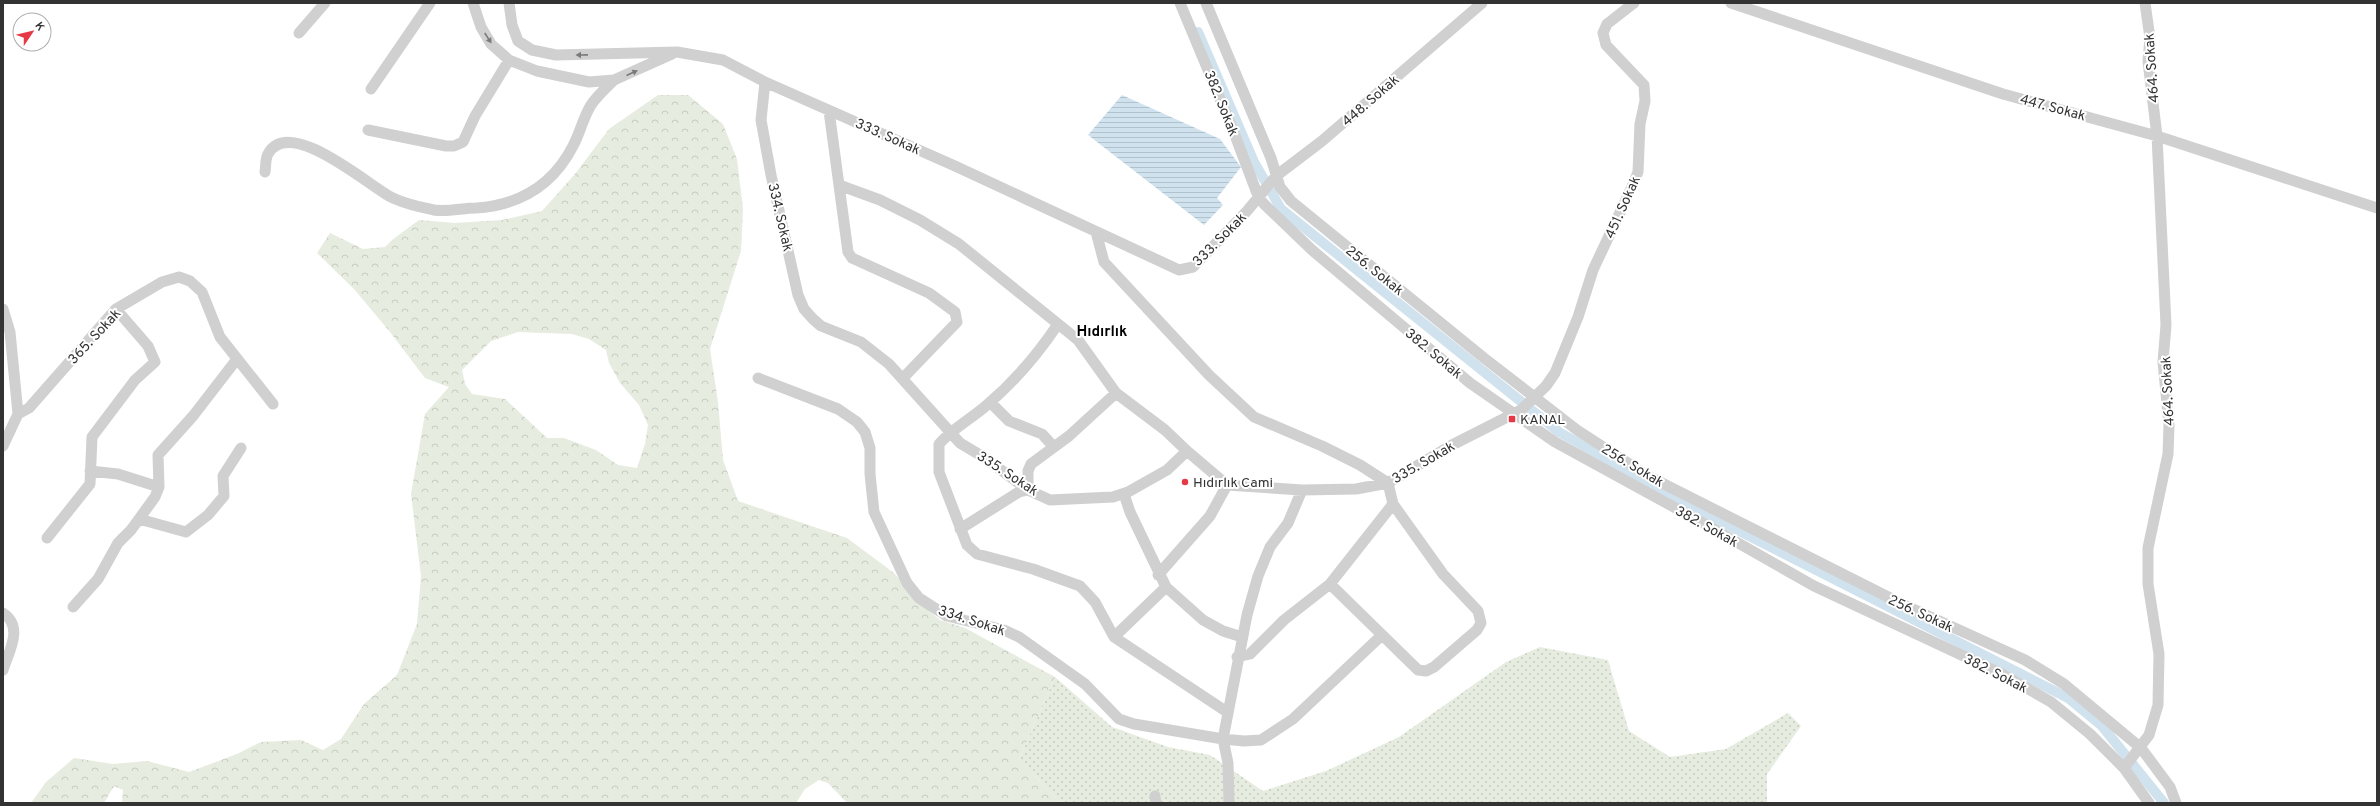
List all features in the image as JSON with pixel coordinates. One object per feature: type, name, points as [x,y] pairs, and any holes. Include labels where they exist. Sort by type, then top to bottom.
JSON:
[{"type":"street","points":[[300,33],[325,3]]},
{"type":"street","points":[[371,89],[430,3]]},
{"type":"street","points":[[473,3],[481,27],[491,44],[509,60],[537,71],[589,82],[614,80],[677,52]]},
{"type":"street","name":"333. Sokak","points":[[509,3],[512,25],[518,42],[532,50],[556,55],[677,52],[723,60],[765,82],[955,166],[1179,270],[1193,267],[1247,211],[1260,194]]},
{"type":"street","name":"382. Sokak","points":[[1180,3],[1260,194],[1278,220],[1470,383],[1517,412],[1555,442],[1814,586],[2002,674],[2051,702],[2090,734],[2124,768],[2149,803]]},
{"type":"street","name":"256. Sokak","points":[[1206,3],[1275,177],[1280,187],[1291,201],[1533,399],[1577,430],[1648,476],[1902,604],[2025,660],[2064,684],[2138,751],[2170,787],[2176,803]]},
{"type":"street","name":"448. Sokak","points":[[1260,194],[1275,177],[1322,141],[1482,3]]},
{"type":"street","name":"451. Sokak","points":[[1517,412],[1533,399],[1555,373],[1578,317],[1593,270],[1638,172],[1640,124],[1645,101],[1644,85],[1606,45],[1603,33],[1607,24],[1634,3]]},
{"type":"street","name":"447. Sokak","points":[[1731,3],[2003,94],[2157,136],[2377,208]]},
{"type":"street","name":"464. Sokak","points":[[2124,768],[2149,735],[2158,705],[2159,654],[2148,584],[2148,548],[2168,454],[2169,424],[2163,362],[2166,325],[2157,136],[2148,61],[2150,38],[2145,3]]},
{"type":"street","points":[[368,130],[446,146],[454,146],[463,142],[475,116],[509,60]]},
{"type":"street","points":[[265,172],[268,154],[277,145],[290,142],[310,148],[353,170],[390,197],[414,205],[436,210],[485,207],[510,202],[527,196],[546,183],[559,169],[573,146],[592,104],[614,80]]},
{"type":"street","name":"334. Sokak","points":[[765,82],[762,120],[771,176],[798,295],[804,309],[813,319],[838,333]]},
{"type":"street","points":[[829,110],[848,252],[852,258],[929,293],[955,312],[957,322],[903,378]]},
{"type":"street","points":[[839,185],[880,200],[920,220],[959,244],[1078,340],[1116,393],[1165,430],[1227,485],[1210,516],[1158,575]]},
{"type":"street","points":[[1096,232],[1104,262],[1209,375],[1254,416],[1360,465],[1388,483],[1393,504],[1443,574],[1478,611],[1481,623],[1478,630],[1426,671],[1418,670],[1330,584]]},
{"type":"street","name":"365. Sokak","points":[[18,414],[29,408],[116,309],[162,282],[179,277],[190,281],[202,292],[220,337],[237,359]]},
{"type":"street","points":[[3,309],[10,332],[18,414],[3,446]]},
{"type":"street","points":[[47,538],[90,484],[92,437],[135,380],[155,362],[148,346],[116,309]]},
{"type":"street","points":[[1058,324],[1039,352],[990,402],[950,432],[939,444],[939,472],[960,529],[967,545],[977,554],[1033,568],[1080,586],[1095,602],[1114,637],[1227,712]]},
{"type":"street","name":"335. Sokak","points":[[838,333],[861,342],[889,364],[960,443],[986,458],[1028,490],[1050,500],[1113,497],[1124,494],[1167,470],[1187,451]]},
{"type":"street","points":[[73,607],[98,579],[118,543],[155,498],[159,487],[158,455],[193,416],[237,359],[273,404]]},
{"type":"street","name":"334. Sokak","points":[[758,378],[838,409],[857,422],[865,432],[870,448],[870,474],[874,512],[907,583],[927,604],[947,616],[1004,630],[1019,637],[1085,684],[1119,718],[1134,724],[1223,739],[1244,741],[1261,740],[1273,733],[1308,705],[1382,635]]},
{"type":"street","points":[[960,529],[1019,492],[1028,490],[1028,471],[1031,464],[1053,446],[1069,436],[1116,393]]},
{"type":"street","points":[[990,402],[1009,421],[1042,434],[1053,446]]},
{"type":"street","name":"335. Sokak","points":[[1227,485],[1302,490],[1356,489],[1388,483],[1452,445],[1517,412]]},
{"type":"street","points":[[139,519],[186,532],[208,515],[224,496],[222,476],[241,448]]},
{"type":"street","points":[[90,471],[118,474],[159,487]]},
{"type":"street","points":[[1229,803],[1228,763],[1223,739],[1237,657],[1256,582],[1270,547],[1288,523],[1302,490]]},
{"type":"street","points":[[1124,494],[1130,512],[1158,575],[1166,587],[1203,620],[1222,631],[1242,638]]},
{"type":"street","points":[[1237,657],[1250,654],[1284,620],[1330,584],[1393,504]]},
{"type":"street","points":[[1114,637],[1166,587]]},
{"type":"street","points":[[3,613],[14,623],[15,633],[3,670]]},
{"type":"green space","points":[[658,95],[688,95],[723,124],[737,159],[743,209],[741,251],[710,349],[718,402],[723,460],[738,501],[847,538],[894,573],[923,606],[940,620],[965,628],[1055,677],[1019,759],[1061,803],[847,803],[828,783],[819,780],[805,789],[796,803],[122,803],[123,790],[114,786],[104,803],[31,803],[46,782],[74,758],[113,764],[147,761],[189,772],[237,754],[261,742],[301,740],[323,750],[341,739],[364,704],[397,675],[417,624],[421,576],[411,494],[425,414],[449,387],[425,378],[390,332],[354,289],[317,253],[330,233],[363,249],[385,247],[419,220],[455,223],[502,220],[542,211],[575,174],[609,129]],"holes":[[[518,332],[572,334],[589,339],[606,350],[609,363],[620,383],[639,405],[648,425],[645,444],[637,468],[618,465],[596,450],[564,438],[547,438],[505,399],[472,394],[465,384],[462,370],[491,341]]]},
{"type":"green space","points":[[1540,647],[1608,660],[1629,731],[1670,757],[1726,749],[1788,713],[1801,726],[1767,774],[1767,803],[1061,803],[1019,759],[1055,677],[1112,727],[1168,747],[1210,755],[1263,791],[1326,771],[1399,737],[1506,662]]},
{"type":"water","points":[[1122,95],[1220,139],[1241,167],[1217,198],[1223,205],[1204,225],[1088,135]]},
{"type":"waterway","points":[[1198,32],[1254,162],[1281,209],[1559,432],[1692,507],[2068,698],[2102,726],[2164,803]]},
{"type":"place","name":"KANAL","points":[[1512,419]]},
{"type":"place","name":"Hıdırlık Cami","points":[[1185,482]]},
{"type":"district","name":"Hıdırlık","points":[[1102,331]]}]
